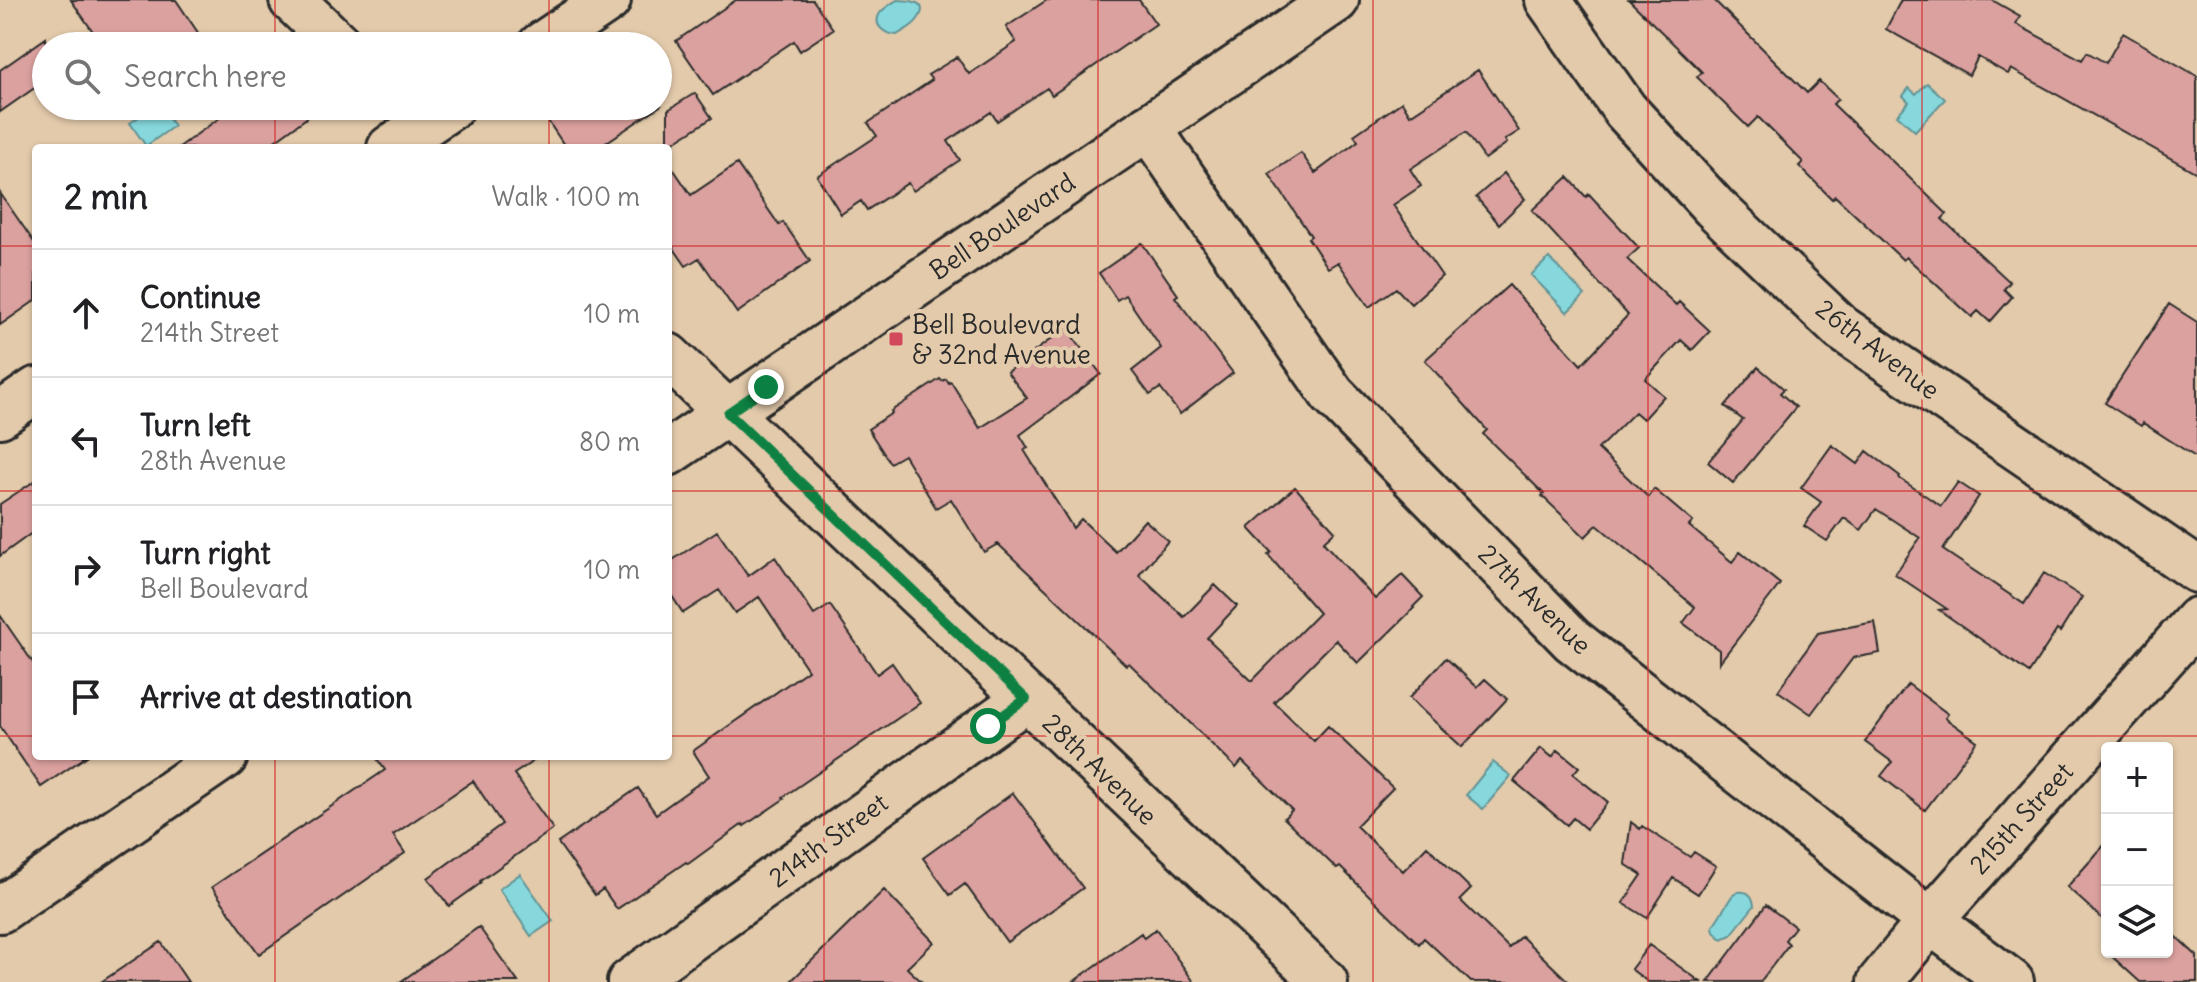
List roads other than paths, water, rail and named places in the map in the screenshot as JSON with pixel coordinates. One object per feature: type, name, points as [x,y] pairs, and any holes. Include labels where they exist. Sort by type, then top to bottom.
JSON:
[{"type":"street","points":[[292,0],[325,32]]},
{"type":"street","points":[[561,32],[608,0]]},
{"type":"street","name":"Bell Boulevard","points":[[672,450],[1336,0]]},
{"type":"street","name":"26th Avenue","points":[[1548,0],[1625,110],[1714,207],[1841,328],[2197,570]]},
{"type":"street","name":"27th Avenue","points":[[1148,127],[1332,394],[1572,640],[2011,982]]},
{"type":"street","name":"28th Avenue","points":[[672,360],[1322,981]]},
{"type":"street","points":[[0,415],[32,393]]},
{"type":"street","name":"215th Street","points":[[1880,982],[1930,921],[2197,620]]},
{"type":"street","name":"214th Street","points":[[630,982],[1026,699]]},
{"type":"street","points":[[0,910],[219,760]]},
{"type":"water","points":[[897,0],[907,0],[922,8],[916,22],[897,35],[884,31],[878,18]]},
{"type":"water","points":[[1927,83],[1945,99],[1915,131],[1897,115],[1909,102],[1903,96],[1909,88],[1916,94]]},
{"type":"water","points":[[134,120],[170,120],[174,126],[145,144],[130,123]]},
{"type":"water","points":[[1549,258],[1585,295],[1567,312],[1531,275]]},
{"type":"water","points":[[1493,762],[1511,776],[1483,809],[1466,795]]},
{"type":"water","points":[[520,874],[553,921],[531,936],[499,889]]},
{"type":"water","points":[[1738,892],[1749,894],[1754,906],[1731,935],[1722,939],[1714,932],[1713,926],[1732,896]]},
{"type":"place","name":"Bell Boulevard & 32nd Avenue","points":[[896,339]]}]
